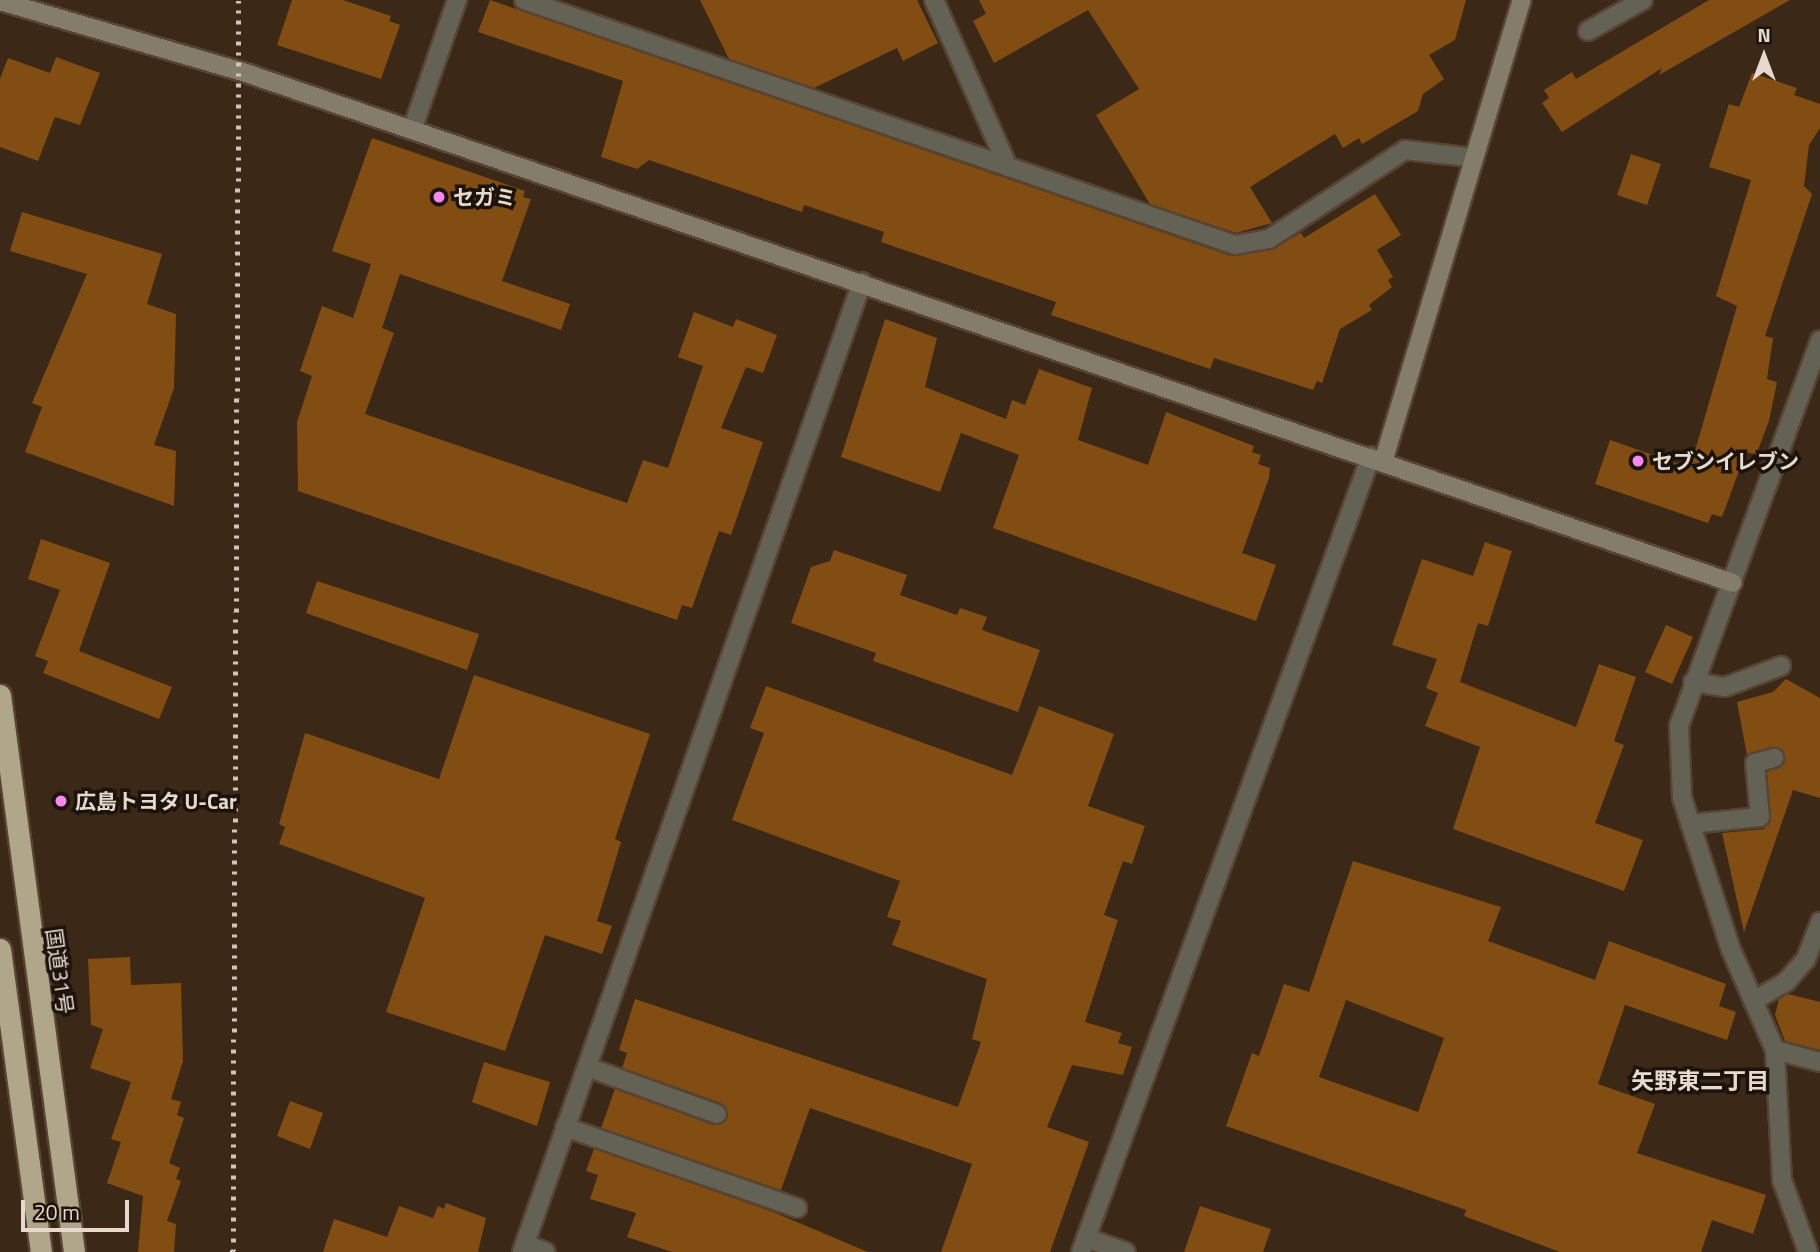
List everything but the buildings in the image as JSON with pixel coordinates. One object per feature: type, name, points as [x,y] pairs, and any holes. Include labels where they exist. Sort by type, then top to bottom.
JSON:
[{"type":"highway","name":"国道31号","points":[[0,695],[75,1252]]},
{"type":"highway","points":[[0,949],[41,1252]]},
{"type":"street","points":[[412,130],[457,0]]},
{"type":"street","points":[[524,0],[1235,245],[1269,239],[1405,150],[1475,158]]},
{"type":"street","points":[[1126,1252],[1083,1245],[1378,458],[1475,158],[1522,0]]},
{"type":"street","points":[[1588,31],[1643,0]]},
{"type":"street","points":[[0,1],[240,71],[1378,458],[1733,583]]},
{"type":"street","points":[[936,1],[1008,167]]},
{"type":"street","points":[[546,1252],[523,1248],[862,282]]},
{"type":"street","points":[[1808,1252],[1782,1180],[1775,1050],[1753,1001],[1690,824],[1679,778],[1679,726],[1820,340]]},
{"type":"street","points":[[1693,682],[1725,687],[1781,666]]},
{"type":"street","points":[[1690,824],[1760,817],[1755,763],[1774,758]]},
{"type":"street","points":[[1753,1001],[1786,982],[1805,959],[1820,922]]},
{"type":"street","points":[[1775,1050],[1820,1062]]},
{"type":"street","points":[[587,1067],[717,1114]]},
{"type":"street","points":[[565,1127],[797,1208]]},
{"type":"railway","points":[[233,1252],[239,0]]},
{"type":"place","name":"セガミ","points":[[439,197]]},
{"type":"place","name":"セブンイレブン","points":[[1638,461]]},
{"type":"place","name":"広島トヨタ U-Car","points":[[61,801]]},
{"type":"district","name":"矢野東二丁目","points":[[1700,1081]]}]
